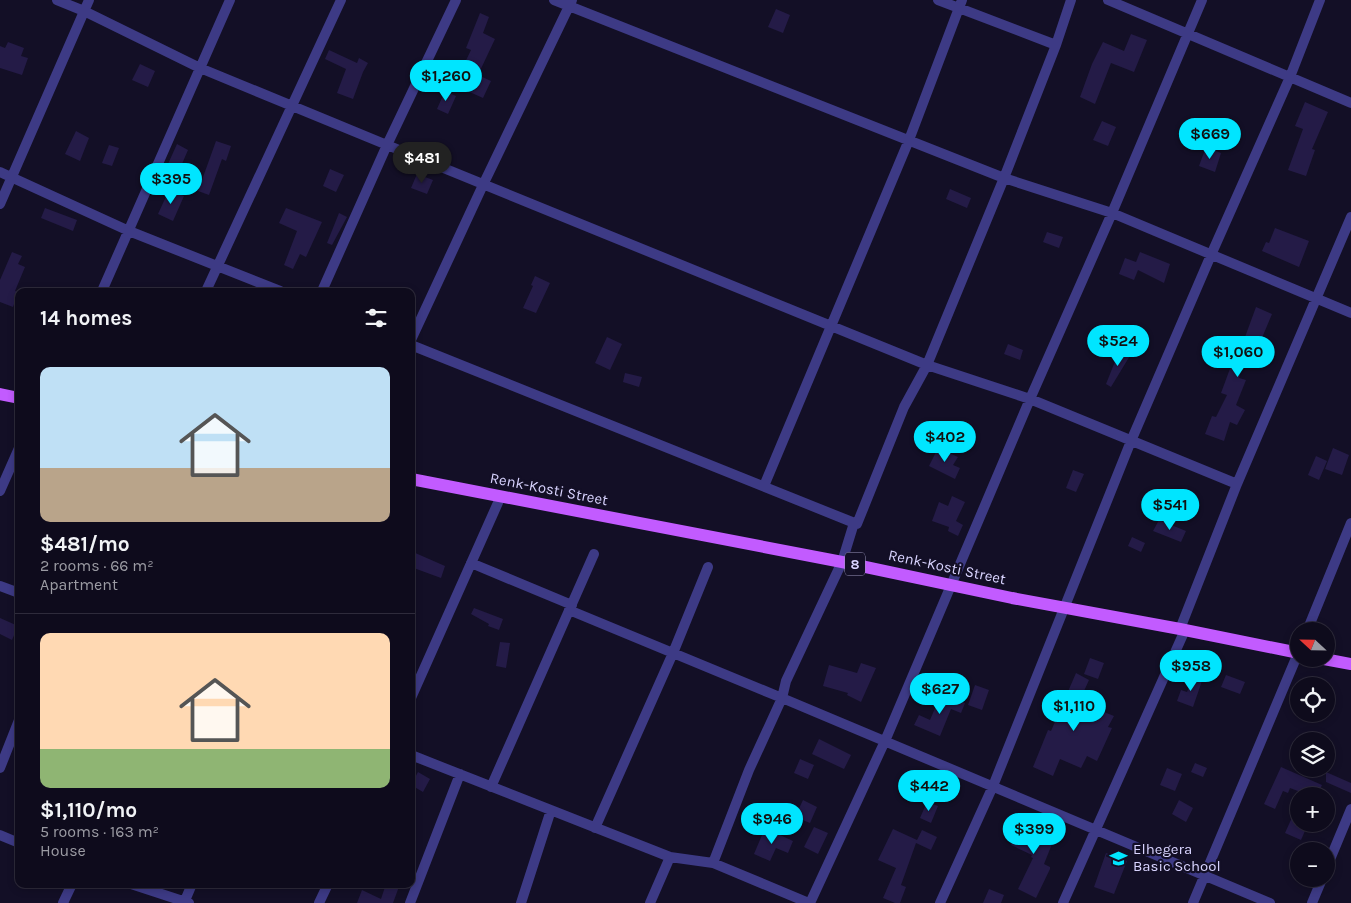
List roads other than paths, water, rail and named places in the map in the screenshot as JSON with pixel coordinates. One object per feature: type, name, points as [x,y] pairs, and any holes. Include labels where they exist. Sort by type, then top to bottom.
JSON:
[{"type":"main road","points":[[0,394],[15,397]]},
{"type":"main road","name":"Renk-Kosti Street","points":[[415,480],[1290,651]]},
{"type":"main road","points":[[1335,661],[1351,664]]},
{"type":"street","points":[[57,0],[84,11],[200,68],[387,146],[927,366],[1030,399],[1237,484]]},
{"type":"street","points":[[0,204],[89,0]]},
{"type":"street","points":[[103,288],[230,0]]},
{"type":"street","points":[[207,288],[341,0]]},
{"type":"street","points":[[323,288],[387,146],[456,0]]},
{"type":"street","points":[[554,0],[571,3],[1004,178],[1112,214],[1351,313]]},
{"type":"street","points":[[938,0],[960,4],[1056,45]]},
{"type":"street","points":[[713,863],[749,770],[782,698],[786,681],[842,562],[854,523],[857,524],[904,407],[927,366],[1004,178],[1056,45],[1071,0]]},
{"type":"street","points":[[1108,0],[1351,103]]},
{"type":"street","points":[[415,757],[670,857],[713,863],[788,899],[809,903],[885,741],[1202,0]]},
{"type":"street","points":[[940,903],[993,786],[1131,441],[1290,77],[1320,0]]},
{"type":"street","points":[[415,331],[571,3]]},
{"type":"street","points":[[764,486],[909,140],[960,4]]},
{"type":"street","points":[[0,172],[129,231],[273,288]]},
{"type":"street","points":[[1063,903],[1183,629],[1237,484],[1351,218]]},
{"type":"street","points":[[415,347],[857,524]]},
{"type":"street","points":[[0,491],[15,457]]},
{"type":"street","points":[[415,689],[501,496]]},
{"type":"street","points":[[1311,622],[1351,523]]},
{"type":"street","points":[[491,787],[594,554]]},
{"type":"street","points":[[471,563],[673,653],[1270,903]]},
{"type":"street","points":[[595,828],[673,653],[708,567]]},
{"type":"street","points":[[0,586],[15,592]]},
{"type":"street","points":[[1192,903],[1292,668]]},
{"type":"street","points":[[0,768],[15,730]]},
{"type":"street","points":[[410,903],[460,774]]},
{"type":"street","points":[[1335,847],[1351,809]]},
{"type":"street","points":[[521,903],[550,810]]},
{"type":"street","points":[[0,836],[15,842]]},
{"type":"street","points":[[650,903],[670,857]]},
{"type":"street","points":[[1312,903],[1319,887]]},
{"type":"street","points":[[63,903],[70,888]]},
{"type":"street","points":[[143,888],[186,902],[191,888]]},
{"type":"street","points":[[319,903],[326,888]]},
{"type":"place","name":"Elhegera Basic School","points":[[1119,858]]}]
